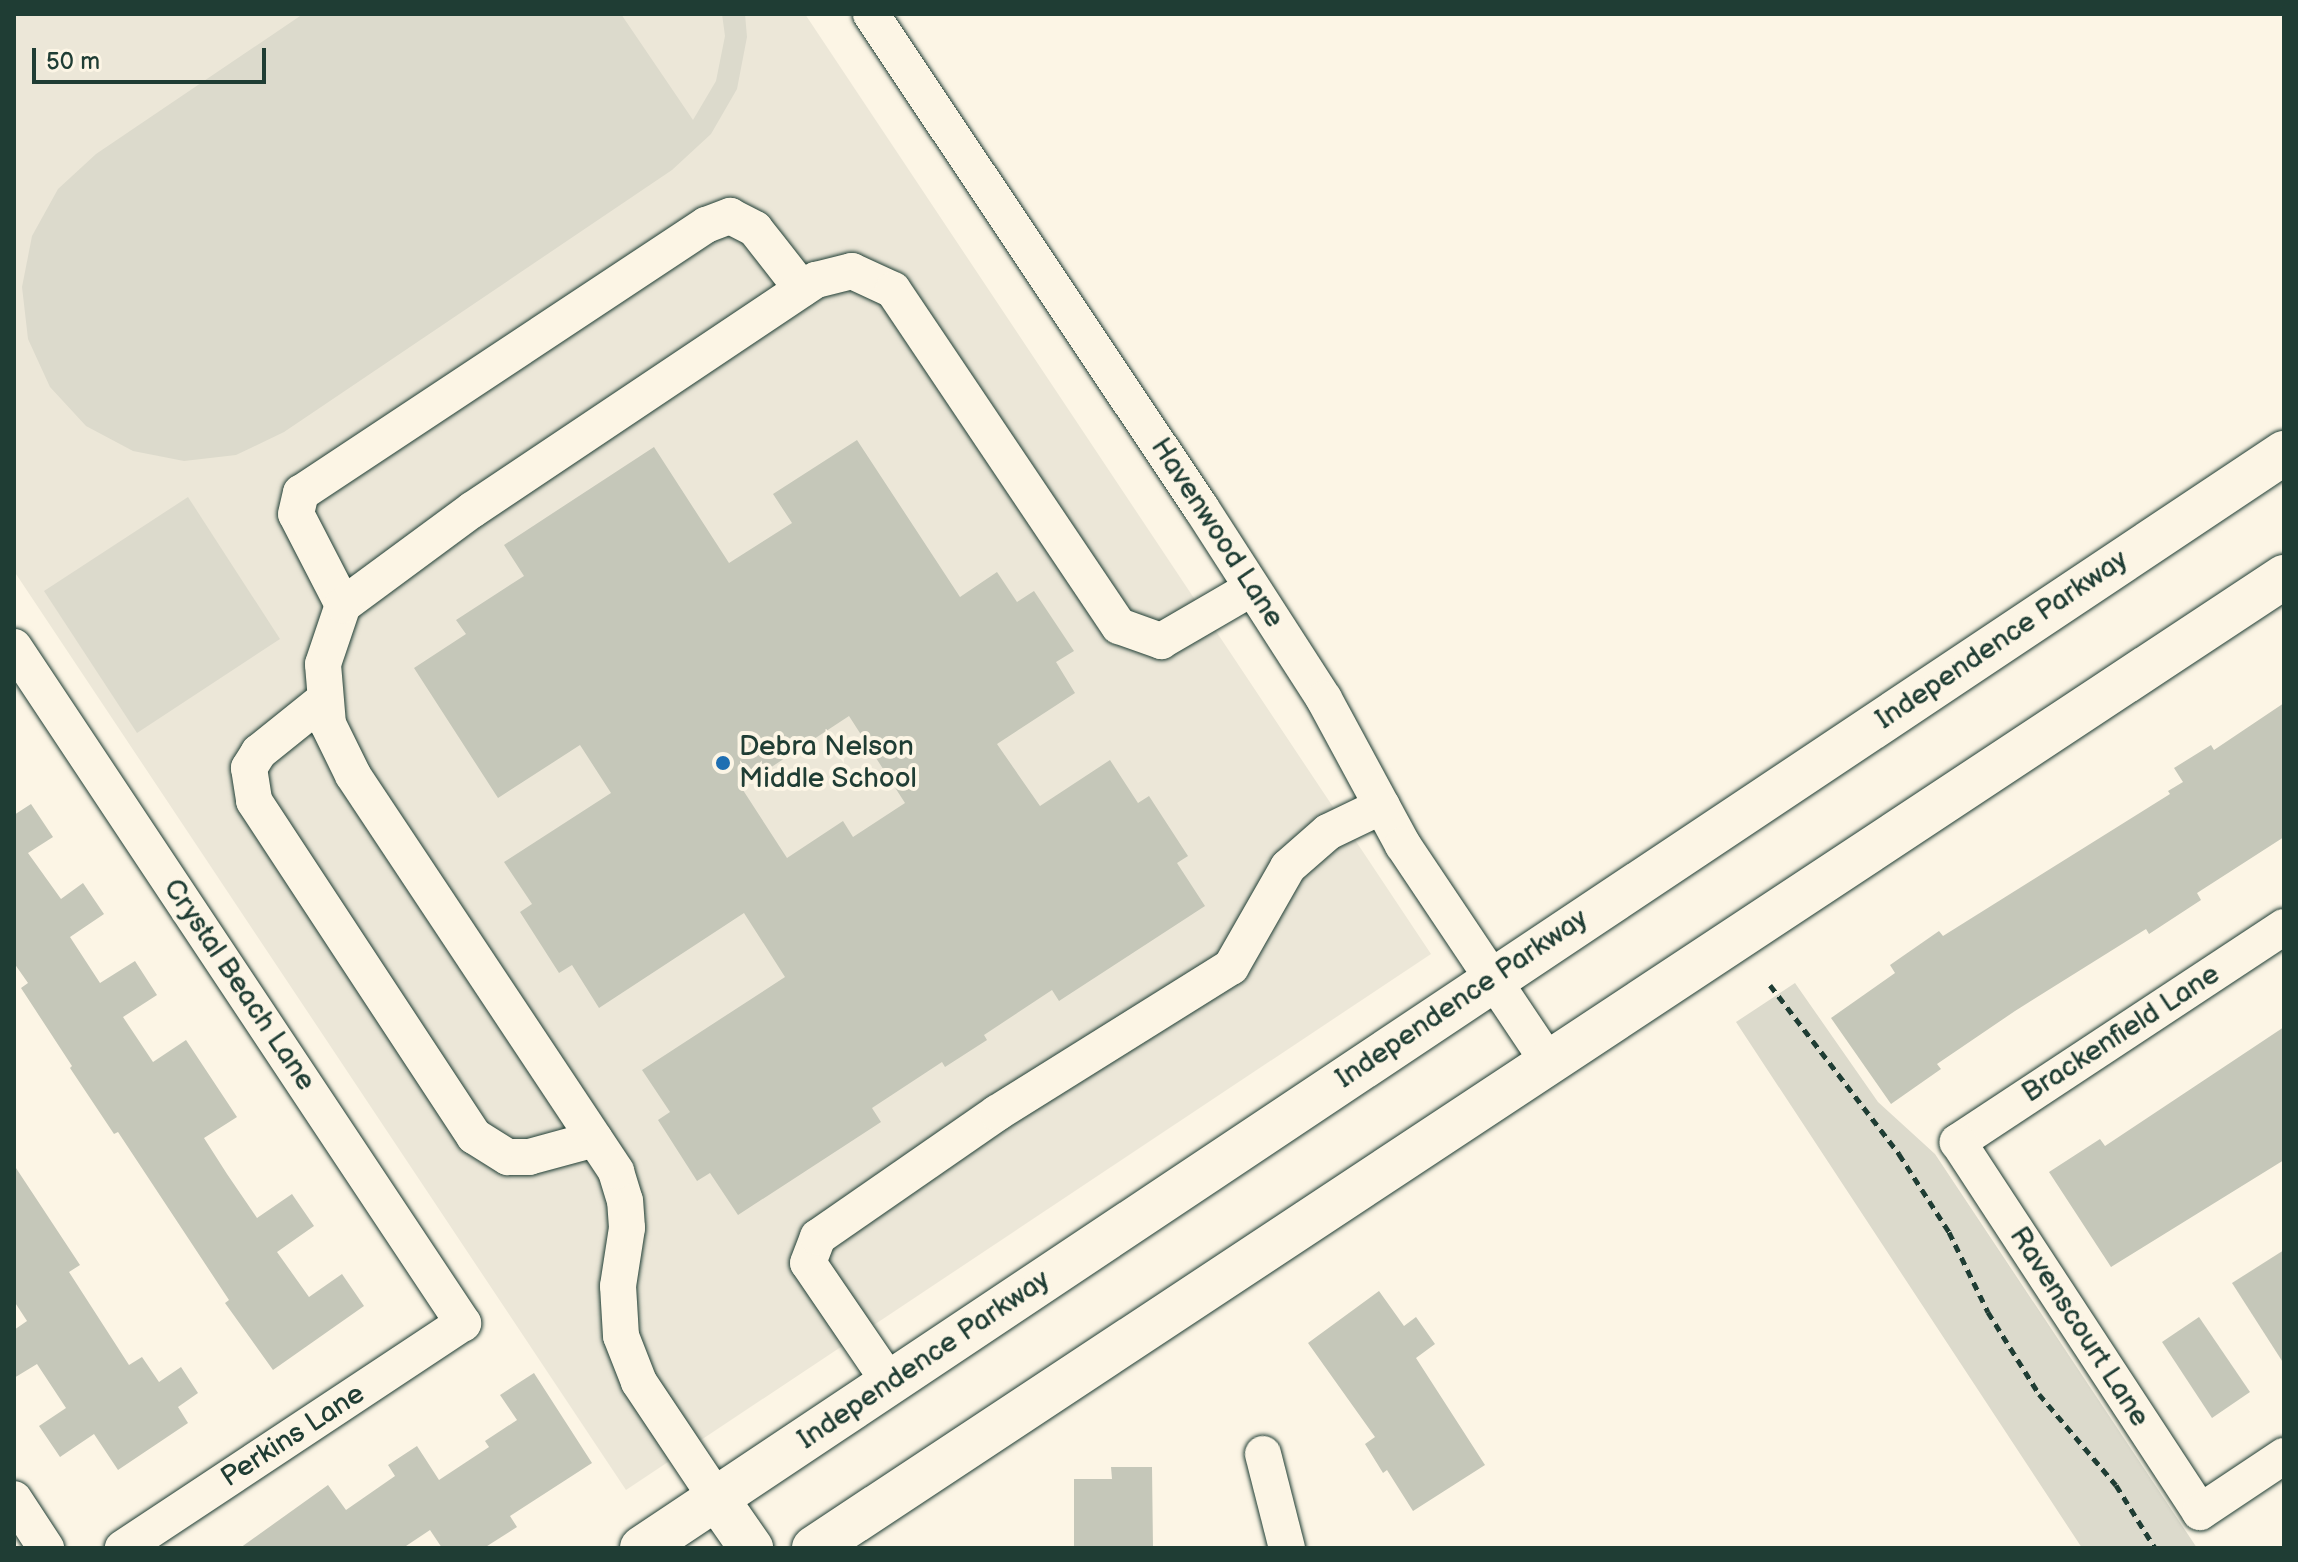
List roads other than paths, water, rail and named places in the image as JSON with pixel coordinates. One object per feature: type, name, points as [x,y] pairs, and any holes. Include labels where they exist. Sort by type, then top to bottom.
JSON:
[{"type":"main road","name":"Independence Parkway","points":[[642,1548],[2284,453]]},
{"type":"main road","points":[[814,1548],[2284,577]]},
{"type":"main road","points":[[717,1499],[751,1548]]},
{"type":"street","name":"Havenwood Lane","points":[[871,14],[1324,699],[1403,845],[1548,1062]]},
{"type":"street","points":[[343,605],[296,514],[301,493],[706,225],[730,216],[755,229],[802,289]]},
{"type":"street","points":[[717,1499],[639,1382],[621,1336],[618,1286],[627,1228],[625,1201],[616,1171],[353,775],[328,724],[323,664],[343,605],[472,510],[802,289],[816,280],[852,271],[893,290],[1119,626],[1161,641],[1252,588]]},
{"type":"street","name":"Crystal Beach Lane","points":[[14,647],[463,1323]]},
{"type":"street","points":[[325,699],[259,752],[249,768],[254,801],[474,1136],[508,1157],[529,1157],[595,1139]]},
{"type":"street","points":[[890,1383],[808,1263],[818,1237],[997,1113],[1231,967],[1288,867],[1328,832],[1382,806]]},
{"type":"street","name":"Brackenfield Lane","points":[[1958,1142],[2284,927]]},
{"type":"street","name":"Ravenscourt Lane","points":[[1958,1142],[2200,1512],[2284,1456]]},
{"type":"street","name":"Perkins Lane","points":[[123,1548],[463,1323]]},
{"type":"street","points":[[1263,1454],[1287,1548]]},
{"type":"street","points":[[14,1499],[46,1548]]},
{"type":"place","name":"Debra Nelson Middle School","points":[[723,763]]}]
